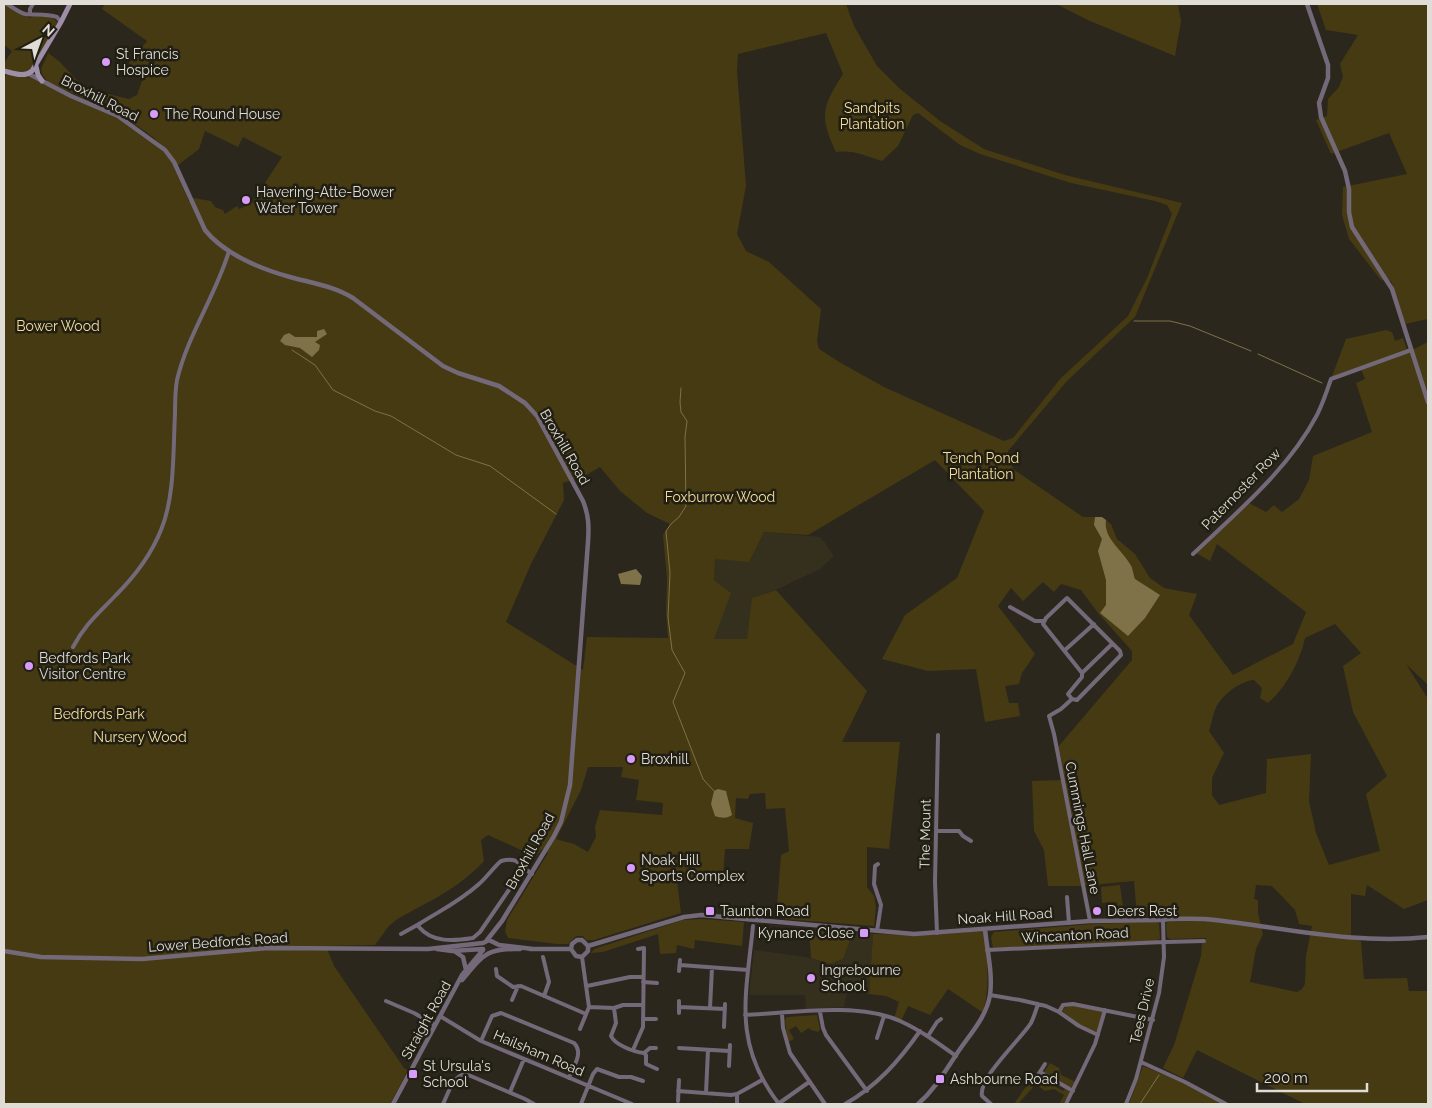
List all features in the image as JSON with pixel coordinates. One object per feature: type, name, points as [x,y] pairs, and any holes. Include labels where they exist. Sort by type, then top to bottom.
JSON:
[{"type":"main road","points":[[4,71],[23,75],[29,74],[36,66],[62,22],[70,4]]},
{"type":"main road","points":[[36,66],[42,81]]},
{"type":"street","points":[[7,4],[25,14],[57,16],[62,22]]},
{"type":"street","points":[[30,13],[33,4]]},
{"type":"street","points":[[1308,4],[1328,65],[1328,78],[1320,103],[1321,117],[1345,171],[1349,189],[1349,212],[1352,227],[1392,289],[1428,402]]},
{"type":"street","name":"Broxhill Road","points":[[29,74],[118,116],[166,150],[174,162],[205,230],[213,239],[229,251],[252,263],[288,276],[341,291],[443,366],[458,373],[499,386],[525,403],[537,416],[583,501],[589,524],[570,785],[561,822],[532,874],[484,945]]},
{"type":"street","points":[[74,648],[80,636],[97,613],[116,596],[138,570],[151,552],[162,528],[172,474],[177,381],[188,346],[220,277],[229,251]]},
{"type":"street","name":"Paternoster Row","points":[[1192,554],[1257,492],[1286,460],[1317,415],[1331,379],[1411,350]]},
{"type":"street","points":[[1010,607],[1035,621],[1043,621],[1067,598],[1120,651],[1120,655],[1077,700],[1072,699],[1068,694],[1082,677],[1082,673],[1112,644]]},
{"type":"street","points":[[1043,621],[1043,624],[1082,673]]},
{"type":"street","points":[[1065,650],[1094,624]]},
{"type":"street","name":"Cummings Hall Lane","points":[[1072,699],[1061,709],[1049,716],[1055,738],[1090,921]]},
{"type":"street","name":"The Mount","points":[[937,933],[935,882],[938,735]]},
{"type":"street","points":[[936,831],[959,831],[971,841]]},
{"type":"street","points":[[401,934],[446,910],[484,879],[500,861],[514,860],[522,864],[532,874]]},
{"type":"street","points":[[877,931],[881,905],[875,888],[874,874],[875,866],[878,864]]},
{"type":"street","points":[[419,924],[422,931],[438,939],[473,938],[480,932],[511,886],[525,869]]},
{"type":"street","points":[[1067,897],[1069,923]]},
{"type":"street","name":"Noak Hill Road","points":[[460,982],[476,962],[494,951],[502,949],[571,949],[572,944],[579,940],[585,942],[588,946],[701,914],[914,934],[1090,921],[1163,920],[1169,918],[1213,920],[1305,934],[1404,939],[1428,937]]},
{"type":"street","name":"Tees Drive","points":[[1126,1104],[1153,1020],[1163,971],[1165,942],[1163,920]]},
{"type":"street","name":"Broxhill Road","points":[[495,943],[496,934],[502,921]]},
{"type":"street","points":[[753,926],[745,1015],[749,1046],[762,1080],[778,1104],[809,1082]]},
{"type":"street","points":[[921,1103],[938,1083],[981,1020],[986,1008],[990,995],[990,976],[985,929]]},
{"type":"street","name":"Noak Hill Road","points":[[484,945],[491,940],[495,943],[533,949]]},
{"type":"street","name":"Wincanton Road","points":[[987,950],[1204,941]]},
{"type":"street","points":[[494,951],[495,943]]},
{"type":"street","points":[[484,945],[488,953]]},
{"type":"street","name":"Lower Bedfords Road","points":[[434,949],[452,951],[484,945]]},
{"type":"street","name":"Lower Bedfords Road","points":[[4,951],[41,956],[142,959],[267,948],[434,949],[484,945]]},
{"type":"street","name":"Straight Road","points":[[393,1104],[466,970],[484,945]]},
{"type":"street","points":[[571,949],[576,956],[582,956],[588,951],[588,946]]},
{"type":"street","points":[[634,1050],[643,1027],[644,948]]},
{"type":"street","points":[[638,949],[651,949]]},
{"type":"street","points":[[452,951],[463,957],[466,970]]},
{"type":"street","points":[[543,956],[549,982],[544,996]]},
{"type":"street","points":[[580,1029],[589,1006],[582,956]]},
{"type":"street","points":[[679,971],[680,963],[712,968],[748,970]]},
{"type":"street","points":[[710,1008],[712,968]]},
{"type":"street","points":[[496,969],[497,976],[512,988],[522,986],[586,1014]]},
{"type":"street","points":[[491,978],[497,976]]},
{"type":"street","points":[[587,986],[630,977],[644,977]]},
{"type":"street","points":[[644,982],[657,983]]},
{"type":"street","points":[[512,1000],[518,986]]},
{"type":"street","points":[[990,995],[1038,1004],[1059,1012],[1079,1026],[1098,1035]]},
{"type":"street","points":[[386,1001],[414,1013],[435,1025]]},
{"type":"street","points":[[679,1002],[679,1010],[725,1009]]},
{"type":"street","points":[[724,1027],[725,1004]]},
{"type":"street","points":[[990,1104],[982,1096],[982,1088],[1001,1059],[1031,1022],[1038,1004]]},
{"type":"street","points":[[1059,1012],[1063,1005],[1073,1004],[1153,1020]]},
{"type":"street","points":[[589,1006],[614,1008],[623,1005],[643,1005]]},
{"type":"street","points":[[614,1008],[616,1023],[611,1038],[613,1042],[644,1053]]},
{"type":"street","points":[[1066,1104],[1098,1035],[1105,1010]]},
{"type":"street","points":[[745,1015],[848,1011],[884,1016],[899,1020],[920,1031],[956,1056]]},
{"type":"street","points":[[820,1012],[826,1035],[867,1091]]},
{"type":"street","points":[[481,1041],[490,1019],[498,1013],[574,1043],[578,1047],[579,1054],[569,1078]]},
{"type":"street","points":[[782,1014],[786,1044],[794,1061],[825,1104]]},
{"type":"street","name":"Hailsham Road","points":[[440,1016],[481,1041],[630,1104]]},
{"type":"street","points":[[877,1038],[884,1016]]},
{"type":"street","points":[[643,1019],[656,1019]]},
{"type":"street","points":[[928,1036],[937,1022],[942,1020]]},
{"type":"street","points":[[845,1104],[867,1091],[900,1059],[920,1031]]},
{"type":"street","points":[[729,1066],[730,1045]]},
{"type":"street","points":[[644,1053],[650,1048],[656,1048]]},
{"type":"street","points":[[679,1048],[729,1051]]},
{"type":"street","points":[[706,1093],[708,1050]]},
{"type":"street","points":[[644,1053],[646,1055],[646,1064],[657,1069]]},
{"type":"street","points":[[510,1092],[524,1059]]},
{"type":"street","points":[[1141,1062],[1185,1082],[1226,1104]]},
{"type":"street","points":[[1034,1081],[1045,1064]]},
{"type":"street","points":[[581,1104],[595,1071],[598,1069],[619,1077],[631,1077],[643,1081]]},
{"type":"street","points":[[1040,1072],[1073,1091]]},
{"type":"street","points":[[443,1104],[455,1080],[463,1074],[510,1092],[534,1104]]},
{"type":"street","points":[[678,1101],[679,1080]]},
{"type":"street","points":[[678,1091],[736,1094],[762,1080]]},
{"type":"street","points":[[736,1094],[736,1104]]},
{"type":"shaded area","points":[[324,329],[327,334],[315,342],[320,345],[319,350],[312,357],[300,348],[285,345],[280,341],[284,335],[289,333],[295,337],[317,337],[317,331]]},
{"type":"shaded area","points":[[1095,517],[1102,517],[1106,520],[1107,532],[1114,544],[1127,559],[1135,579],[1160,595],[1145,618],[1128,636],[1100,613],[1106,605],[1106,580],[1098,551],[1102,539],[1094,525]]},
{"type":"shaded area","points":[[764,532],[821,537],[834,556],[820,569],[780,588],[753,598],[747,639],[713,640],[730,593],[714,580],[715,559]]},
{"type":"shaded area","points":[[636,569],[642,576],[640,585],[621,584],[618,574]]},
{"type":"shaded area","points":[[718,789],[726,791],[732,815],[728,817],[721,818],[715,816],[711,804],[714,791]]},
{"type":"shaded area","name":"Ingrebourne School","points":[[853,933],[873,934],[869,994],[848,990],[844,1007],[806,1009],[805,995],[749,995],[754,950],[806,957],[830,964],[843,959]]},
{"type":"green space","points":[[4,4],[30,18],[34,16],[51,17],[59,23],[29,74],[4,69],[4,63],[12,51],[4,45]]},
{"type":"green space","points":[[105,4],[846,4],[854,26],[877,66],[899,88],[940,121],[984,149],[1065,175],[1182,203],[1135,317],[1067,381],[1008,451],[1013,469],[1083,517],[1102,517],[1111,524],[1117,539],[1135,554],[1150,578],[1164,588],[1197,594],[1189,615],[1233,675],[1293,644],[1306,612],[1217,544],[1210,561],[1196,553],[1249,503],[1266,512],[1274,505],[1282,512],[1299,499],[1309,480],[1313,456],[1372,432],[1356,383],[1365,379],[1361,369],[1331,379],[1346,339],[1386,330],[1392,332],[1395,341],[1403,338],[1408,352],[1428,342],[1428,685],[1406,664],[1428,699],[1428,900],[1404,909],[1367,885],[1365,896],[1351,894],[1351,938],[1361,941],[1364,979],[1407,978],[1409,991],[1428,991],[1428,1104],[1305,1104],[1197,1050],[1183,1078],[1163,1068],[1174,1045],[1201,956],[1202,943],[1206,941],[1206,938],[1170,939],[1167,937],[1166,924],[1169,916],[1137,917],[1134,881],[1080,886],[1048,886],[1044,850],[1034,831],[1032,781],[1062,780],[1058,747],[1132,660],[1132,651],[1098,613],[1081,590],[1061,584],[1054,592],[1043,582],[1023,601],[1011,588],[998,606],[1035,654],[1022,673],[1019,684],[1005,686],[1009,703],[1018,703],[1020,716],[985,722],[976,669],[928,671],[882,659],[905,615],[957,578],[984,511],[935,460],[808,535],[764,532],[749,562],[715,559],[714,580],[731,593],[714,639],[747,639],[752,598],[776,590],[867,691],[842,742],[900,742],[889,849],[867,847],[867,887],[874,896],[876,907],[874,926],[783,919],[784,906],[777,906],[781,855],[789,851],[785,808],[766,809],[765,793],[750,794],[748,799],[736,798],[735,818],[753,823],[749,849],[725,849],[723,879],[698,878],[677,881],[681,913],[594,940],[586,940],[583,936],[576,936],[568,944],[508,938],[505,931],[507,920],[548,853],[542,849],[533,860],[521,850],[488,835],[481,840],[484,861],[474,871],[453,888],[396,920],[388,927],[375,945],[326,946],[334,966],[404,1068],[408,1070],[390,1104],[4,1104],[4,78],[8,73],[31,78],[119,119],[164,152],[172,162],[189,202],[193,198],[211,201],[215,207],[223,210],[225,214],[237,206],[239,209],[251,204],[282,157],[243,137],[238,147],[205,131],[199,149],[177,166],[168,151],[138,126],[101,106],[48,82],[41,71],[48,53],[59,61],[84,88],[129,99],[137,95],[144,75],[129,63],[147,41],[102,9]],"holes":[[[826,33],[843,74],[831,95],[825,112],[827,129],[836,152],[854,153],[882,161],[898,146],[913,115],[918,113],[960,145],[980,154],[1071,183],[1167,205],[1172,214],[1147,278],[1128,316],[1061,378],[1013,438],[1004,441],[884,387],[819,349],[817,341],[821,309],[769,262],[746,251],[737,234],[746,186],[737,71],[738,54]],[[600,467],[620,491],[647,513],[670,524],[663,535],[667,579],[666,611],[668,638],[587,637],[583,670],[506,622],[531,564],[564,500],[563,483],[586,475]],[[1335,624],[1361,653],[1343,666],[1353,712],[1387,776],[1366,794],[1380,851],[1329,865],[1316,833],[1309,801],[1311,754],[1267,759],[1266,793],[1219,805],[1212,795],[1212,778],[1224,753],[1209,731],[1216,707],[1234,688],[1254,680],[1262,688],[1260,698],[1268,703],[1281,690],[1291,674],[1300,656],[1305,638]],[[588,767],[623,767],[621,777],[639,780],[636,800],[663,803],[662,815],[600,810],[595,827],[596,837],[588,852],[574,844],[556,839],[581,790]],[[1256,885],[1272,886],[1295,910],[1299,924],[1312,926],[1306,956],[1305,984],[1297,992],[1250,982],[1256,949],[1263,934],[1258,913],[1258,900],[1254,899]]]},
{"type":"green space","points":[[1056,4],[1178,4],[1181,21],[1175,56],[1090,21]]},
{"type":"green space","points":[[1317,4],[1428,4],[1428,319],[1405,324],[1391,281],[1381,280],[1349,239],[1342,215],[1343,187],[1407,174],[1389,133],[1331,154],[1316,120],[1327,116],[1328,99],[1339,87],[1343,77],[1340,64],[1358,35],[1326,30]]},
{"type":"green space","points":[[1120,885],[1123,907],[1118,907],[1117,902],[1102,903],[1101,887]]},
{"type":"green space","points":[[702,919],[744,922],[742,946],[695,940],[694,949],[677,945],[676,953],[660,954],[658,934],[603,952],[591,953],[594,949],[683,920]]},
{"type":"green space","points":[[1159,923],[1160,939],[1154,941],[1078,944],[1072,942],[1066,945],[993,948],[991,937],[994,932],[1093,924]]},
{"type":"green space","points":[[809,930],[853,933],[843,959],[830,964],[811,958]]},
{"type":"green space","points":[[984,931],[987,961],[987,995],[982,1012],[948,989],[930,1015],[908,1006],[901,1021],[894,1019],[899,1002],[886,996],[869,994],[873,934],[923,935]]},
{"type":"green space","points":[[1071,1005],[1101,1010],[1103,1012],[1098,1031],[1089,1030],[1062,1011],[1065,1007]]},
{"type":"green space","points":[[817,1015],[820,1029],[818,1032],[809,1028],[801,1033],[796,1026],[789,1030],[794,1039],[788,1042],[785,1020],[787,1017]]},
{"type":"green space","points":[[1050,1063],[1059,1068],[1061,1075],[1076,1082],[1074,1087],[1069,1087],[1044,1072]]},
{"type":"green space","points":[[1143,1066],[1189,1085],[1224,1104],[1129,1104]]},
{"type":"green space","points":[[1041,1076],[1045,1078],[1044,1080],[1063,1091],[1065,1089],[1070,1092],[1070,1095],[1063,1104],[1059,1104],[1064,1095],[1054,1089],[1045,1091],[1036,1084],[1018,1104],[1014,1104],[1032,1078],[1036,1083]]},
{"type":"waterway","points":[[1134,321],[1170,321],[1190,326],[1251,351]]},
{"type":"waterway","points":[[292,350],[315,365],[333,390],[375,411],[391,416],[456,455],[490,466],[556,514]]},
{"type":"waterway","points":[[1258,354],[1322,383]]},
{"type":"waterway","points":[[681,388],[681,412],[687,421],[685,437],[686,506],[666,531],[670,573],[668,617],[672,650],[685,673],[673,702],[703,779],[714,791]]},
{"type":"waterway","points":[[1140,1104],[1159,1075]]},
{"type":"place","name":"St Francis Hospice","points":[[106,62]]},
{"type":"place","name":"The Round House","points":[[154,114]]},
{"type":"place","name":"Havering-Atte-Bower Water Tower","points":[[246,200]]},
{"type":"place","name":"Bedfords Park Visitor Centre","points":[[29,666]]},
{"type":"place","name":"Broxhill","points":[[631,759]]},
{"type":"place","name":"Noak Hill Sports Complex","points":[[631,868]]},
{"type":"place","name":"Taunton Road","points":[[710,911]]},
{"type":"place","name":"Deers Rest","points":[[1097,911]]},
{"type":"place","name":"Kynance Close","points":[[864,933]]},
{"type":"place","name":"Ingrebourne School","points":[[811,978]]},
{"type":"place","name":"St Ursula's School","points":[[413,1074]]},
{"type":"place","name":"Ashbourne Road","points":[[940,1079]]},
{"type":"park label","name":"Sandpits Plantation","points":[[872,116]]},
{"type":"park label","name":"Bower Wood","points":[[58,326]]},
{"type":"park label","name":"Tench Pond Plantation","points":[[981,466]]},
{"type":"park label","name":"Foxburrow Wood","points":[[720,497]]},
{"type":"park label","name":"Bedfords Park","points":[[99,714]]},
{"type":"park label","name":"Nursery Wood","points":[[140,737]]}]
